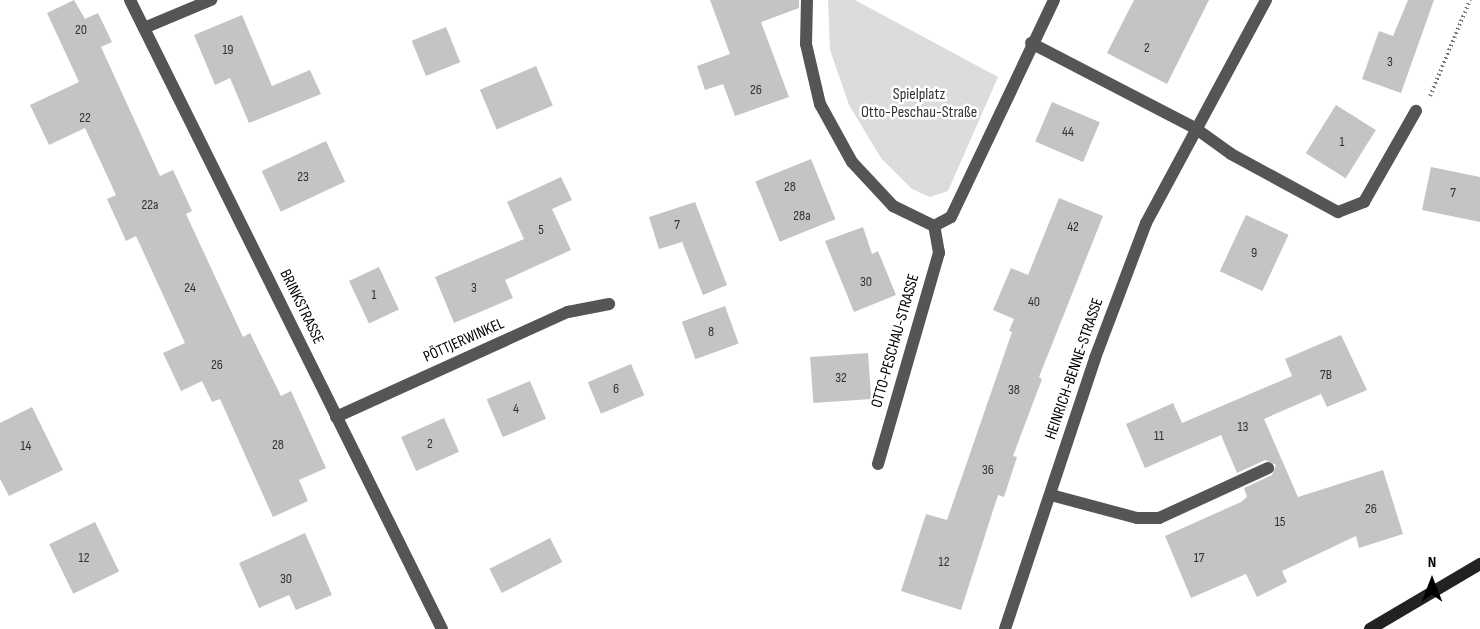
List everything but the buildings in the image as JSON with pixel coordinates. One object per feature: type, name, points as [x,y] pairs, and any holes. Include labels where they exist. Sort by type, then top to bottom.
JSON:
[{"type":"main road","points":[[1370,629],[1480,564]]},
{"type":"street","name":"BRINKSTRASSE","points":[[130,0],[442,629]]},
{"type":"street","points":[[144,28],[211,0]]},
{"type":"street","points":[[807,0],[806,44],[820,104],[852,162],[893,206],[934,226],[951,217],[1031,43],[1054,0]]},
{"type":"street","name":"HEINRICH-BENNE-STRASSE","points":[[1005,629],[1095,358],[1146,223],[1195,128],[1266,0]]},
{"type":"street","points":[[1031,43],[1195,128],[1232,154],[1338,213],[1364,202],[1416,111]]},
{"type":"street","name":"OTTO-PESCHAU-STRASSE","points":[[878,464],[939,253],[934,226]]},
{"type":"street","name":"PÖTTJERWINKEL","points":[[336,417],[568,312],[609,304]]},
{"type":"street","points":[[1051,495],[1137,518],[1159,518],[1268,468]]},
{"type":"path","points":[[1416,111],[1430,97],[1470,0]]},
{"type":"green space","name":"Spielplatz Otto-Peschau-Straße","points":[[828,0],[855,0],[998,77],[948,191],[930,197],[912,189],[881,158],[849,105],[830,50]]}]
